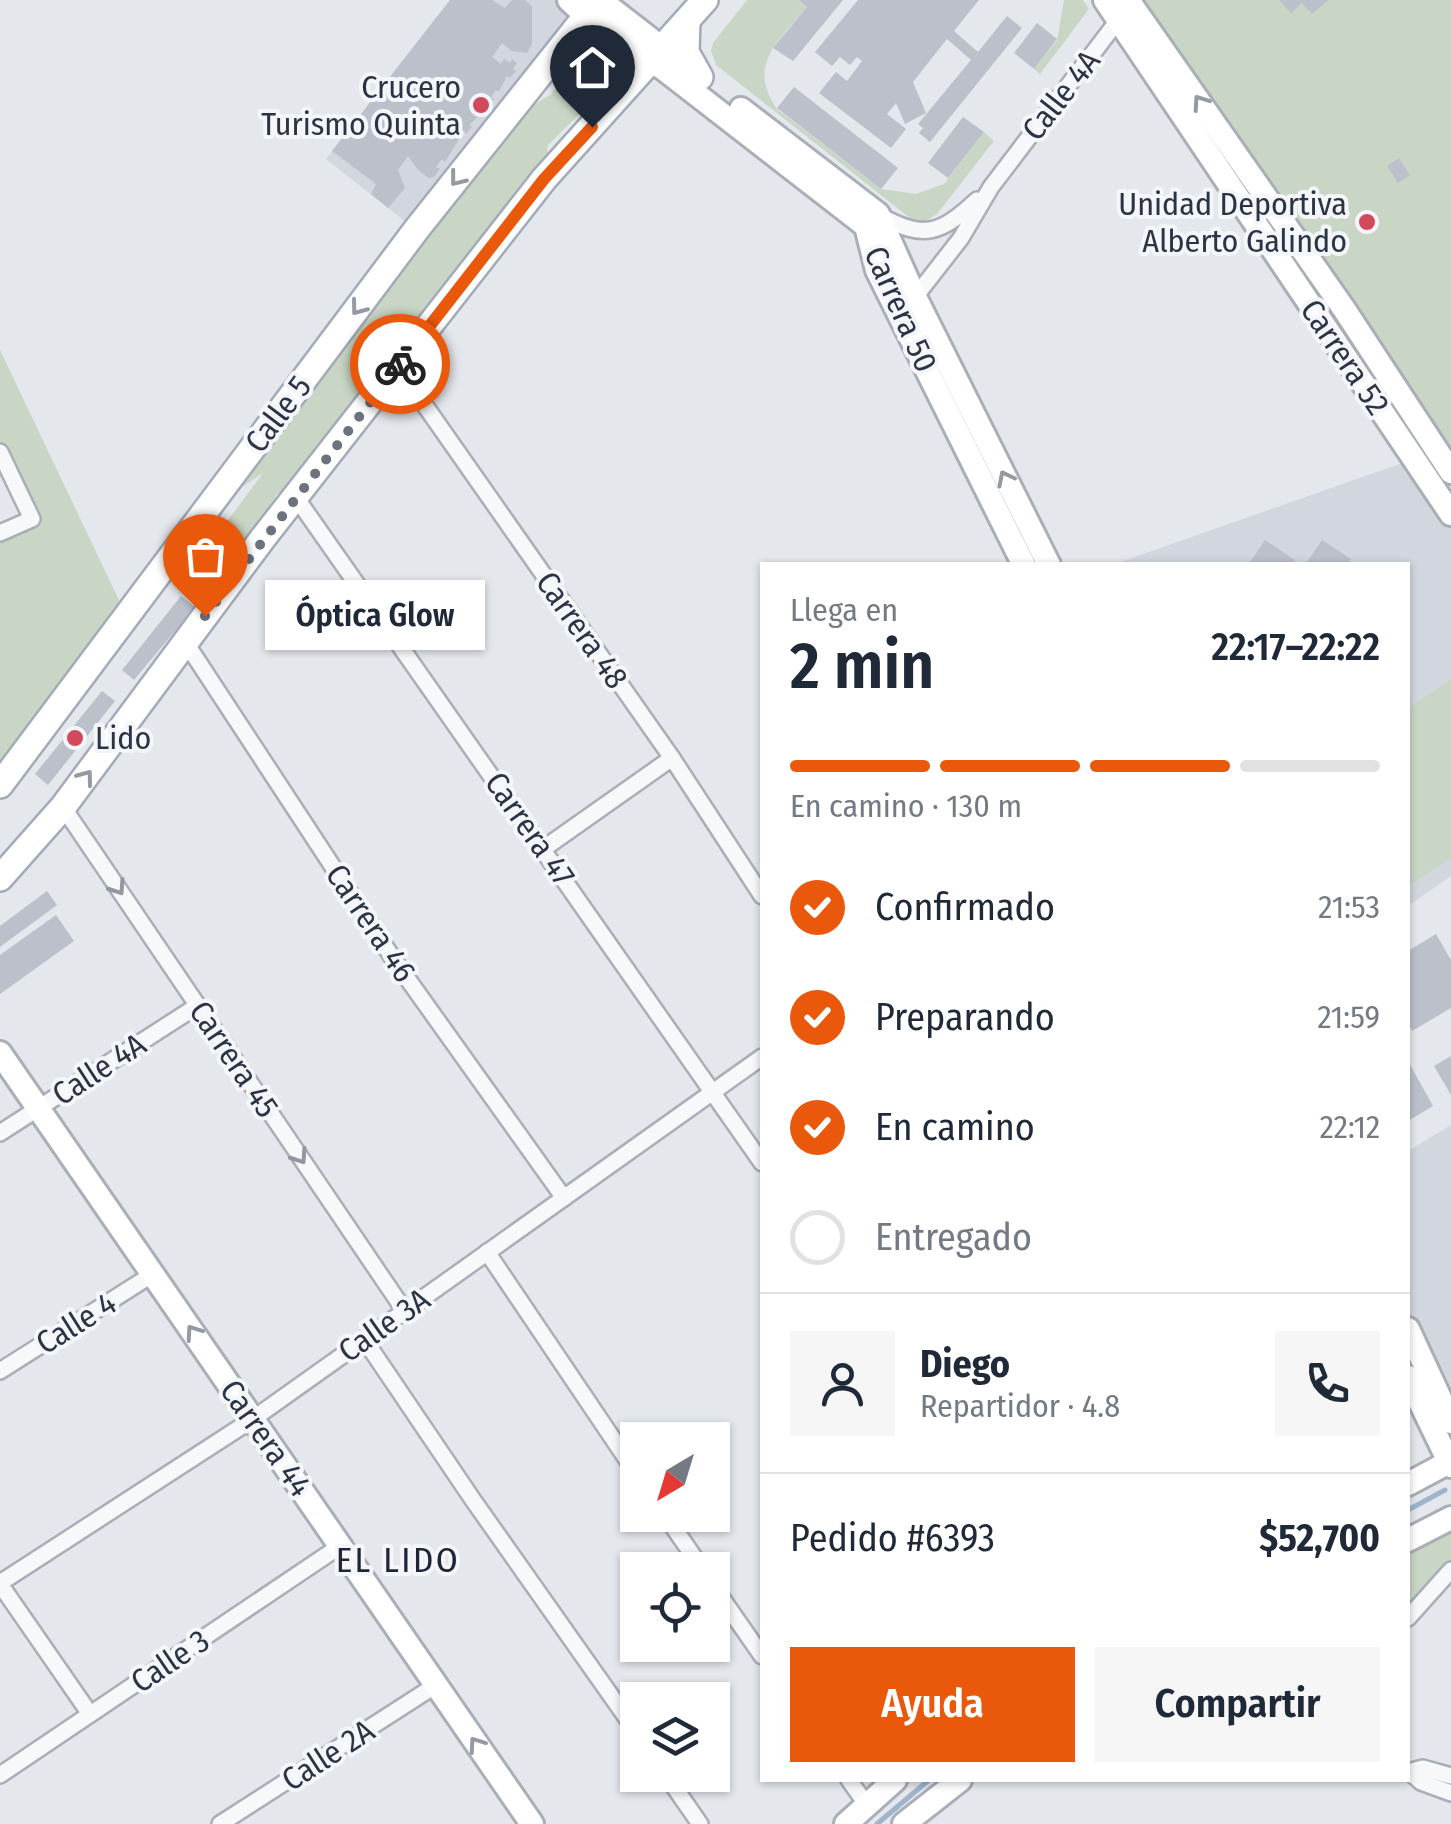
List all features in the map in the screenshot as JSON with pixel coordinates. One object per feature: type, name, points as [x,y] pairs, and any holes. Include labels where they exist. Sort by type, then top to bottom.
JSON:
[{"type":"main road","name":"Calle 5","points":[[0,878],[63,807],[296,496],[544,179],[705,0]]},
{"type":"main road","name":"Calle 5","points":[[0,785],[10,765],[588,4]]},
{"type":"main road","points":[[687,22],[686,52],[700,77]]},
{"type":"street","name":"Carrera 50","points":[[588,4],[657,54],[866,226],[876,270],[1022,562]]},
{"type":"street","name":"Carrera 52","points":[[1121,6],[1214,142],[1451,514]]},
{"type":"street","name":"Calle 4A","points":[[915,297],[961,238],[991,187],[1121,6]]},
{"type":"street","name":"Carrera 50","points":[[657,54],[700,77],[878,214],[1047,562]]},
{"type":"street","name":"Carrera 52","points":[[1214,142],[1344,310],[1451,472]]},
{"type":"street","name":"Calle 4A","points":[[878,214],[908,228],[937,230],[950,225],[991,187]]},
{"type":"street","name":"Carrera 48","points":[[398,367],[672,758],[760,893]]},
{"type":"street","points":[[0,452],[32,519],[0,533]]},
{"type":"street","name":"Carrera 47","points":[[296,496],[715,1091],[760,1161]]},
{"type":"street","name":"Carrera 46","points":[[186,642],[392,957],[564,1198]]},
{"type":"street","points":[[544,849],[672,758]]},
{"type":"street","name":"Carrera 45","points":[[63,807],[404,1310]]},
{"type":"street","name":"Calle 4A","points":[[0,1133],[197,1006]]},
{"type":"street","name":"Carrera 44","points":[[0,1053],[436,1686],[522,1821]]},
{"type":"street","name":"Calle 3A","points":[[0,1584],[253,1420],[760,1058]]},
{"type":"street","points":[[488,1252],[620,1449]]},
{"type":"street","name":"Calle 4","points":[[0,1371],[153,1274]]},
{"type":"street","points":[[1410,1333],[1451,1422]]},
{"type":"street","points":[[364,1339],[620,1708]]},
{"type":"street","points":[[1410,1380],[1450,1463],[1410,1483]]},
{"type":"street","points":[[1410,1539],[1451,1518]]},
{"type":"street","name":"Calle 3","points":[[0,1775],[340,1546]]},
{"type":"street","points":[[1410,1616],[1451,1570]]},
{"type":"street","points":[[0,1584],[90,1714]]},
{"type":"street","points":[[730,1610],[760,1653]]},
{"type":"street","name":"Calle 2A","points":[[220,1824],[436,1686]]},
{"type":"street","points":[[1410,1772],[1423,1768],[1451,1776]]},
{"type":"street","points":[[1410,1773],[1420,1782],[1451,1793]]},
{"type":"street","points":[[850,1782],[866,1804]]},
{"type":"street","points":[[846,1824],[893,1782]]},
{"type":"street","points":[[904,1824],[957,1782]]},
{"type":"street","points":[[678,1792],[700,1824]]},
{"type":"shaded area","points":[[450,0],[569,0],[577,8],[416,230],[326,159]]},
{"type":"shaded area","points":[[1414,459],[1451,514],[1451,876],[1410,905],[1410,562],[1121,562]]},
{"type":"shaded area","points":[[1451,1125],[1451,1422],[1410,1333],[1410,1150]]},
{"type":"green space","points":[[747,0],[799,0],[807,7],[770,54],[765,66],[768,93],[777,109],[881,189],[916,194],[944,184],[984,132],[994,141],[937,214],[926,221],[910,218],[716,65],[711,51],[713,43]]},
{"type":"green space","points":[[1064,0],[1083,0],[1089,9],[1040,74],[1034,69],[1057,40]]},
{"type":"green space","name":"Unidad Deportiva Alberto Galindo","points":[[1128,0],[1451,0],[1451,472]]},
{"type":"green space","points":[[601,25],[641,53],[548,145],[544,179],[263,538],[279,491],[202,608],[177,589],[263,473],[206,511],[497,128],[551,94]]},
{"type":"green space","points":[[0,350],[126,615],[0,770],[0,533],[32,518],[0,452]]},
{"type":"green space","points":[[1451,680],[1451,858],[1410,885],[1410,707]]},
{"type":"green space","points":[[1451,1518],[1451,1570],[1410,1616],[1410,1539]]},
{"type":"building","points":[[450,0],[492,0],[505,8],[512,0],[525,0],[532,6],[532,44],[527,53],[512,51],[502,43],[492,57],[501,64],[504,59],[510,63],[512,59],[517,63],[513,69],[516,71],[510,78],[507,76],[499,92],[496,90],[489,106],[486,104],[479,111],[482,113],[469,125],[472,127],[466,134],[464,131],[445,162],[442,159],[436,167],[440,169],[434,177],[418,170],[408,156],[398,170],[405,188],[388,208],[371,194],[376,184],[332,151]]},
{"type":"building","points":[[799,0],[843,0],[793,61],[773,48],[807,7]]},
{"type":"building","points":[[858,0],[979,0],[954,31],[978,52],[1007,16],[1022,28],[930,142],[919,133],[923,128],[918,124],[971,60],[947,39],[913,82],[926,113],[905,124],[896,103],[887,114],[906,129],[891,148],[819,93],[836,72],[847,81],[862,61],[857,57],[850,65],[840,57],[832,66],[815,52]]},
{"type":"building","points":[[1279,0],[1328,0],[1312,14],[1302,3],[1291,13]]},
{"type":"building","points":[[1037,23],[1057,39],[1034,69],[1014,53]]},
{"type":"building","points":[[794,87],[898,168],[881,189],[777,108]]},
{"type":"building","points":[[963,117],[984,132],[948,178],[928,163]]},
{"type":"building","points":[[1399,158],[1410,175],[1398,183],[1387,166]]},
{"type":"building","points":[[1265,540],[1295,560],[1294,562],[1250,562]]},
{"type":"building","points":[[1322,540],[1351,559],[1350,562],[1307,562]]},
{"type":"building","name":"Lido","points":[[181,596],[195,607],[134,680],[122,670]]},
{"type":"building","name":"Lido","points":[[102,691],[115,701],[48,785],[35,774]]},
{"type":"building","points":[[47,891],[57,905],[0,947],[0,926]]},
{"type":"building","points":[[56,915],[74,941],[0,994],[0,955]]},
{"type":"building","points":[[1436,934],[1451,960],[1451,1008],[1412,1031],[1410,1028],[1410,950]]},
{"type":"building","points":[[1451,1056],[1451,1095],[1434,1066]]},
{"type":"building","points":[[1410,1065],[1433,1106],[1410,1120]]},
{"type":"waterway","points":[[1410,1509],[1445,1490]]},
{"type":"waterway","points":[[877,1824],[927,1782]]},
{"type":"way so far","points":[[205,616],[400,364]]},
{"type":"place","name":"Crucero Turismo Quinta","points":[[481,105]]},
{"type":"place","name":"Unidad Deportiva Alberto Galindo","points":[[1367,222]]},
{"type":"place","name":"Óptica Glow","points":[[205,616]]},
{"type":"place","name":"Lido","points":[[75,738]]},
{"type":"district","name":"EL LIDO","points":[[398,1560]]},
{"type":"route","points":[[400,364],[544,179],[592,127]]}]
